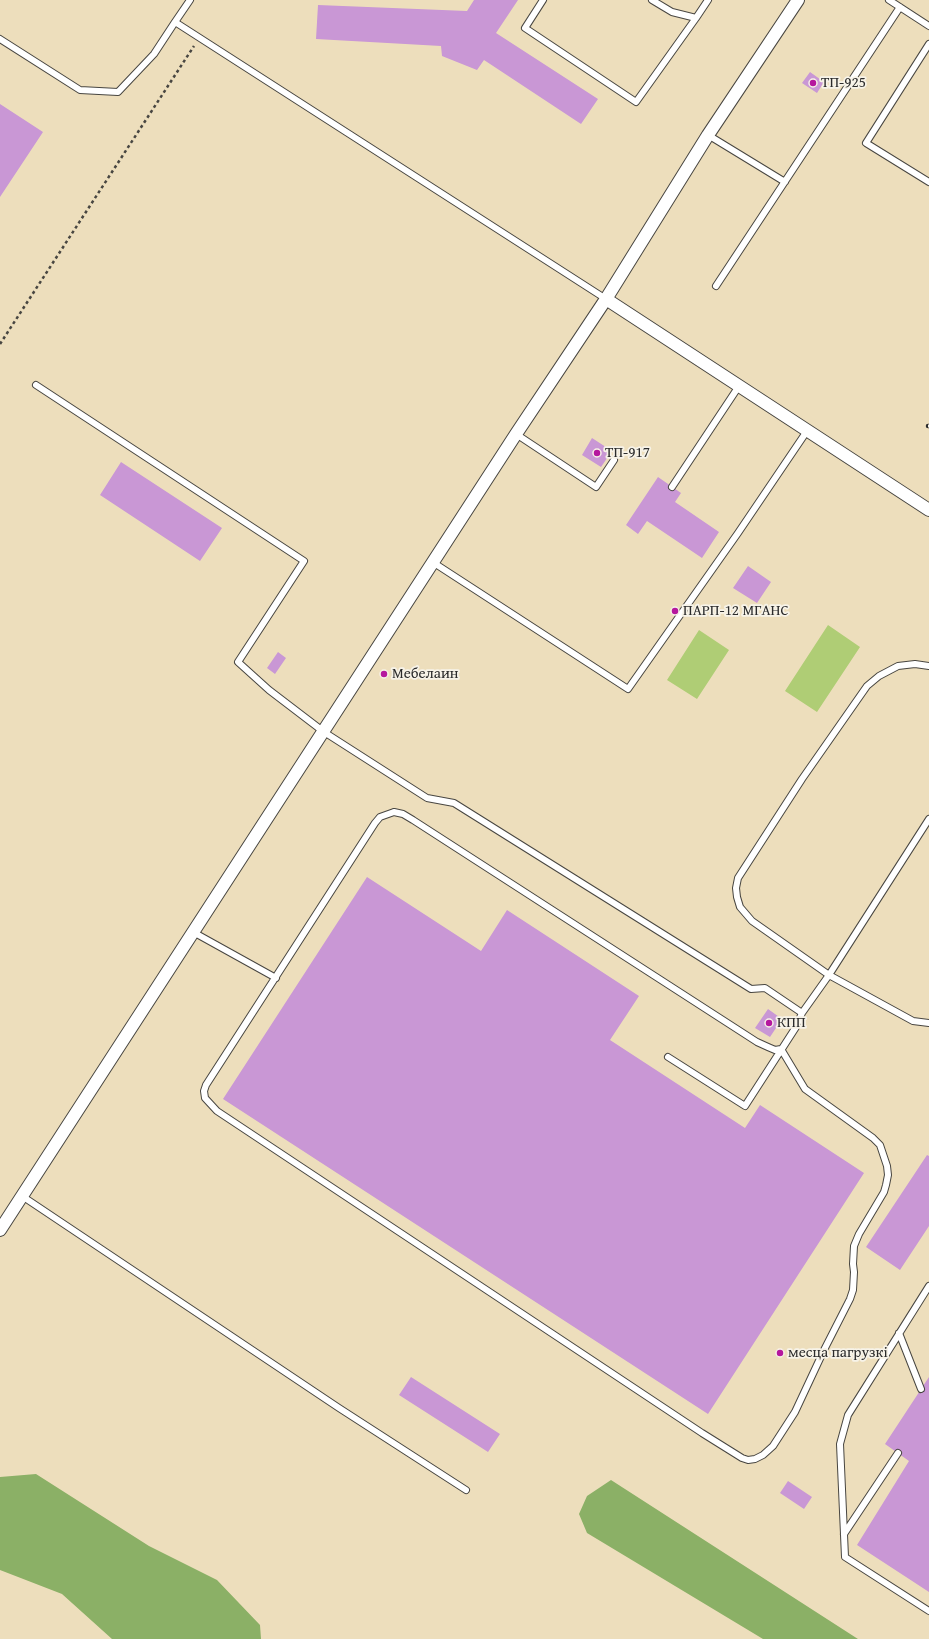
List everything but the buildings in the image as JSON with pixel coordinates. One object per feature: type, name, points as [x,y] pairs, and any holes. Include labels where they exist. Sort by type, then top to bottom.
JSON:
[{"type":"street","points":[[0,1230],[516,434],[606,298],[708,135],[798,0]]},
{"type":"street","points":[[606,298],[929,510]]},
{"type":"lane","points":[[0,39],[80,90],[118,92],[154,54],[190,0]]},
{"type":"lane","points":[[543,0],[525,28],[636,102],[708,0]]},
{"type":"lane","points":[[652,0],[672,12],[696,18]]},
{"type":"lane","points":[[889,0],[929,26]]},
{"type":"lane","points":[[716,286],[900,7]]},
{"type":"lane","points":[[175,22],[606,298]]},
{"type":"lane","points":[[929,44],[866,143],[929,182]]},
{"type":"lane","points":[[708,135],[785,182]]},
{"type":"lane","points":[[36,385],[304,561],[238,662],[269,690],[324,732],[427,798],[454,803],[751,989],[765,988],[802,1013]]},
{"type":"lane","points":[[672,487],[739,386]]},
{"type":"lane","points":[[434,562],[628,689],[734,539],[807,431]]},
{"type":"lane","points":[[516,434],[596,486],[614,460]]},
{"type":"lane","points":[[929,666],[909,664],[898,666],[879,676],[867,686],[802,779],[738,878],[736,888],[740,907],[747,916],[829,975],[913,1021],[929,1023]]},
{"type":"lane","points":[[394,812],[403,814],[413,820],[757,1042],[768,1048],[775,1050],[780,1049],[805,1089],[880,1145],[888,1175],[884,1192],[859,1234],[854,1246],[853,1290],[850,1299],[795,1412],[768,1451],[763,1456],[748,1460],[742,1458],[702,1433],[217,1111],[205,1098],[204,1091],[206,1085],[375,822],[380,817],[394,812]]},
{"type":"lane","points":[[668,1057],[745,1106],[780,1049],[796,1027],[802,1013],[829,975],[929,819]]},
{"type":"lane","points":[[193,932],[276,978]]},
{"type":"lane","points":[[22,1196],[339,1408],[466,1490]]},
{"type":"lane","points":[[929,1286],[848,1415],[840,1444],[846,1557],[929,1612]]},
{"type":"lane","points":[[899,1333],[921,1389]]},
{"type":"lane","points":[[844,1534],[898,1453]]},
{"type":"path","points":[[0,344],[200,38]]},
{"type":"green space","points":[[828,625],[860,647],[817,712],[785,691]]},
{"type":"green space","points":[[699,630],[729,650],[697,699],[667,680]]},
{"type":"green space","points":[[36,1474],[149,1546],[217,1580],[260,1625],[261,1639],[112,1639],[62,1594],[0,1570],[0,1477]]},
{"type":"green space","points":[[611,1480],[858,1639],[763,1639],[587,1533],[579,1514],[587,1496]]},
{"type":"place","name":"ТП-925","points":[[813,83]]},
{"type":"place","name":"ТП-917","points":[[597,453]]},
{"type":"place","name":"ПАРП-12 МГАНС","points":[[675,611]]},
{"type":"place","name":"Мебелаин","points":[[384,674]]},
{"type":"place","name":"КПП","points":[[769,1023]]},
{"type":"place","name":"месца пагрузкі","points":[[780,1353]]}]
